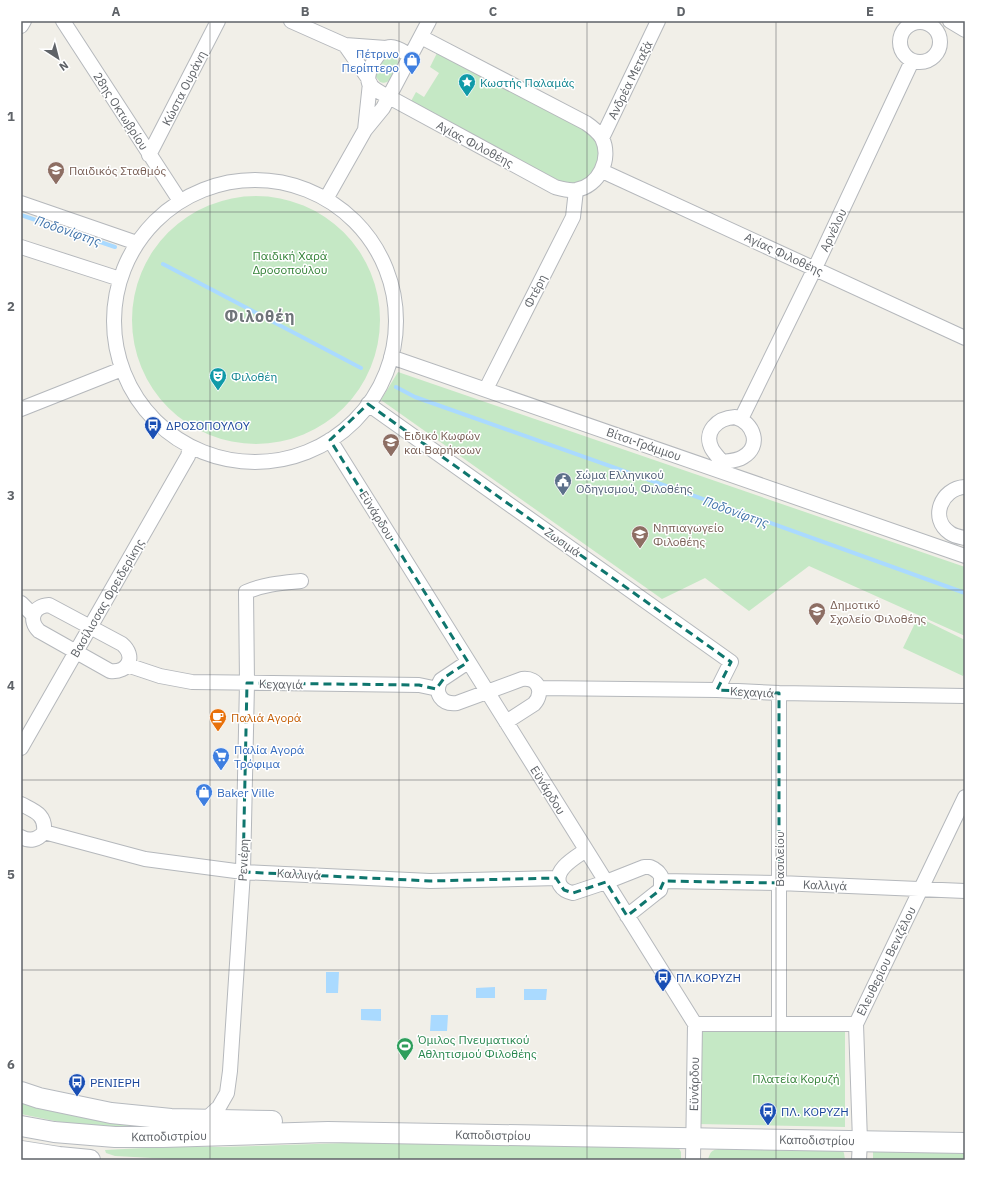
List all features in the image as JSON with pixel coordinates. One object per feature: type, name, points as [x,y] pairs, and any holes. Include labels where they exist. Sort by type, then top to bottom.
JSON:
[{"type":"main road","points":[[21,1092],[39,1098],[110,1113],[171,1119],[284,1121],[328,1132]]},
{"type":"main road","name":"Καποδιστρίου","points":[[21,1126],[54,1132],[115,1137],[328,1132],[693,1138],[859,1151],[965,1143]]},
{"type":"main road","points":[[21,1151],[90,1160]]},
{"type":"street","points":[[21,26],[24,21]]},
{"type":"street","name":"28ης Οκτωβρίου","points":[[63,21],[180,201]]},
{"type":"street","name":"Κώστα Ουράνη","points":[[150,155],[218,21]]},
{"type":"street","points":[[291,21],[345,46],[396,48],[411,56]]},
{"type":"street","points":[[326,199],[365,130],[383,108],[429,21]]},
{"type":"street","name":"Ανδρέα Μεταξά","points":[[602,138],[658,21]]},
{"type":"street","points":[[950,21],[965,30]]},
{"type":"street","points":[[365,130],[370,69],[378,54],[381,50],[388,47],[421,37],[586,123],[595,130],[602,138],[605,149],[605,160],[602,171],[596,180],[587,186],[576,190]]},
{"type":"street","points":[[345,46],[369,81]]},
{"type":"street","name":"Αρνέλου","points":[[741,419],[815,268],[912,61]]},
{"type":"street","name":"Αγίας Φιλοθέης","points":[[369,81],[372,87],[389,97],[555,187],[565,190],[576,190]]},
{"type":"street","name":"Αγίας Φιλοθέης","points":[[602,171],[965,338]]},
{"type":"street","points":[[271,180],[306,189],[326,199],[339,207],[364,231],[384,262],[390,279],[396,315],[396,333],[388,368],[381,385],[360,415],[344,430],[330,440],[308,452],[267,462],[246,462],[204,454],[190,447],[168,433],[152,419],[138,402],[122,369],[115,344],[113,323],[114,302],[126,261],[150,226],[166,212],[180,201],[199,191],[217,185],[234,181],[271,180]]},
{"type":"street","name":"Φτέρη","points":[[486,389],[573,216],[576,190]]},
{"type":"street","points":[[21,203],[137,243]]},
{"type":"street","points":[[21,247],[120,278]]},
{"type":"street","name":"Βίτσι-Γράμμου","points":[[391,356],[720,466],[959,554]]},
{"type":"street","points":[[21,409],[122,369]]},
{"type":"street","name":"Ζωσιμά","points":[[368,404],[731,662],[717,690]]},
{"type":"street","points":[[734,417],[741,419],[748,424],[754,437],[750,452],[745,457],[720,466],[710,444],[712,430],[721,420],[734,417]]},
{"type":"street","name":"Εϋνάρδου","points":[[330,440],[695,1024],[693,1160]]},
{"type":"street","name":"Βασίλισσας Φρειδερίκης","points":[[21,748],[188,456],[190,447]]},
{"type":"street","points":[[959,554],[961,537],[950,533],[944,527],[940,519],[939,511],[945,496],[952,490],[965,487]]},
{"type":"street","name":"Ρενιέρη","points":[[205,1120],[219,1107],[227,1093],[230,1071],[243,872],[247,683],[246,592],[259,586],[301,581]]},
{"type":"street","points":[[21,603],[33,615],[33,624],[39,632],[110,671],[119,671],[127,665],[129,656],[126,647],[49,605],[40,608],[33,615]]},
{"type":"street","points":[[468,662],[441,680],[438,684],[438,694],[444,701],[452,703],[487,692],[522,678],[527,678],[536,683],[539,688],[539,697],[534,704],[506,722]]},
{"type":"street","name":"Κεχαγιά","points":[[127,665],[160,676],[192,682],[419,685],[438,689]]},
{"type":"street","name":"Κεχαγιά","points":[[539,688],[717,690],[779,693],[965,696]]},
{"type":"street","name":"Βασιλείου","points":[[779,693],[779,1024]]},
{"type":"street","name":"Ελευθερίου Βενιζέλου","points":[[859,1151],[856,1024],[965,797]]},
{"type":"street","points":[[21,804],[41,816],[45,825],[44,832],[39,838],[35,840],[26,840],[21,837]]},
{"type":"street","name":"Καλλιγά","points":[[44,832],[146,859],[243,872],[430,881],[558,878]]},
{"type":"street","points":[[586,850],[561,869],[558,878],[559,883],[564,890],[573,893],[644,867],[654,869],[661,876],[662,881],[660,890],[627,916]]},
{"type":"street","name":"Καλλιγά","points":[[662,881],[779,883],[965,891]]},
{"type":"street","points":[[695,1024],[856,1024]]},
{"type":"highlighted area","points":[[368,404],[731,662],[717,690],[779,693],[779,883],[664,881],[660,890],[627,916],[606,882],[573,893],[564,890],[556,878],[430,881],[243,872],[247,683],[419,685],[436,689],[445,677],[468,662],[330,440]]},
{"type":"green space","points":[[437,53],[589,132],[599,148],[600,154],[594,171],[579,183],[569,184],[563,182],[410,103],[416,92],[424,97],[439,73],[430,67]]},
{"type":"green space","points":[[390,56],[398,60],[398,63],[389,80],[383,83],[376,77],[377,71],[382,62]]},
{"type":"green space","name":"Παιδική Χαρά Δροσοπούλου","points":[[256,196],[292,202],[314,211],[334,224],[352,242],[365,262],[374,284],[380,320],[374,356],[365,378],[352,398],[334,416],[314,429],[292,438],[256,444],[220,438],[198,429],[178,416],[160,398],[147,378],[138,356],[132,320],[138,284],[147,262],[160,242],[178,224],[198,211],[220,202]]},
{"type":"green space","points":[[398,372],[965,567],[965,636],[809,566],[749,611],[705,578],[662,599],[381,400]]},
{"type":"green space","points":[[918,617],[965,640],[965,672],[963,676],[903,648]]},
{"type":"green space","name":"Πλατεία Κορυζή","points":[[845,1027],[845,1127],[697,1124],[702,1032]]},
{"type":"green space","points":[[21,1102],[168,1127],[134,1129],[74,1125],[21,1114]]},
{"type":"green space","points":[[437,1140],[678,1147],[681,1152],[681,1160],[189,1160],[115,1156],[106,1153],[105,1150],[183,1146],[223,1147]]},
{"type":"green space","points":[[724,1148],[842,1150],[845,1160],[708,1160],[713,1151]]},
{"type":"green space","points":[[965,1149],[965,1160],[873,1160],[873,1150]]},
{"type":"water","points":[[326,972],[339,972],[338,993],[326,993]]},
{"type":"water","points":[[495,987],[495,998],[476,998],[476,988]]},
{"type":"water","points":[[524,989],[547,989],[546,1000],[524,1000]]},
{"type":"water","points":[[361,1009],[381,1009],[381,1021],[361,1020]]},
{"type":"water","points":[[431,1015],[448,1015],[447,1031],[430,1031]]},
{"type":"waterway","name":"Ποδονίφτης","points":[[21,215],[115,247]]},
{"type":"waterway","name":"Ποδονίφτης","points":[[163,264],[361,368]]},
{"type":"waterway","name":"Ποδονίφτης","points":[[396,387],[415,397],[965,593]]},
{"type":"place","name":"Πέτρινο Περίπτερο","points":[[412,75]]},
{"type":"place","name":"Κωστής Παλαμάς","points":[[467,97]]},
{"type":"place","name":"Παιδικός Σταθμός","points":[[56,185]]},
{"type":"place","name":"Φιλοθέη","points":[[218,391]]},
{"type":"place","name":"ΔΡΟΣΟΠΟΥΛΟΥ","points":[[153,440]]},
{"type":"place","name":"Ειδικό Κωφών και Βαρήκοων","points":[[391,457]]},
{"type":"place","name":"Σώμα Ελληνικού Οδηγισμού, Φιλοθέης","points":[[563,496]]},
{"type":"place","name":"Νηπιαγωγείο Φιλοθέης","points":[[640,549]]},
{"type":"place","name":"Δημοτικό Σχολείο Φιλοθέης","points":[[817,626]]},
{"type":"place","name":"Παλιά Αγορά","points":[[218,732]]},
{"type":"place","name":"Παλία Αγορά Τρόφιμα","points":[[221,771]]},
{"type":"place","name":"Baker Ville","points":[[204,807]]},
{"type":"place","name":"ΠΛ.ΚΟΡΥΖΗ","points":[[663,992]]},
{"type":"place","name":"Όμιλος Πνευματικού Αθλητισμού Φιλοθέης","points":[[405,1061]]},
{"type":"place","name":"ΡΕΝΙΕΡΗ","points":[[77,1097]]},
{"type":"place","name":"ΠΛ. ΚΟΡΥΖΗ","points":[[768,1126]]},
{"type":"district","name":"Φιλοθέη","points":[[260,316]]}]
